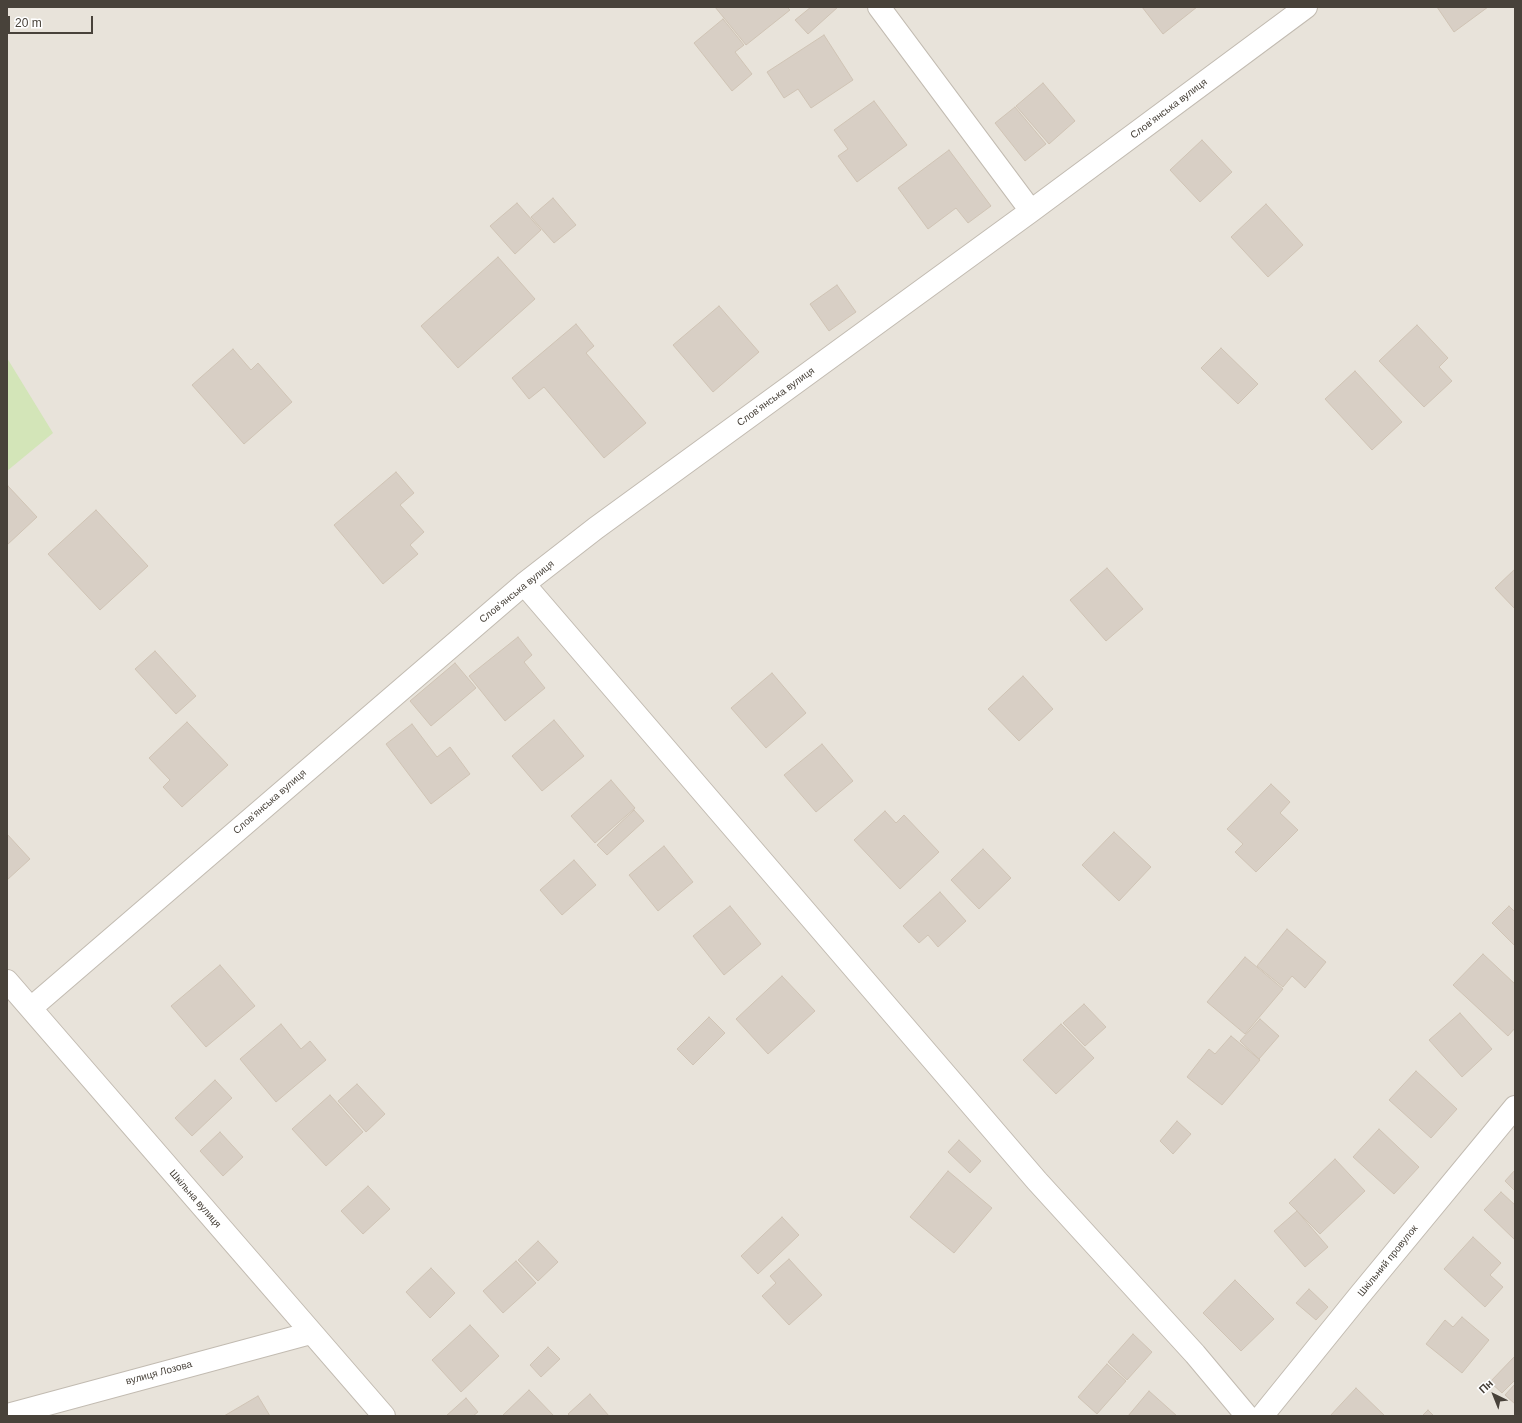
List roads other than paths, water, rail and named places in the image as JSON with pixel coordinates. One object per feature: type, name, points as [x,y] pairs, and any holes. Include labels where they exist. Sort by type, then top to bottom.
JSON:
[{"type":"street","points":[[879,7],[1031,211]]},
{"type":"street","name":"Словʼянська вулиця","points":[[30,1008],[524,584],[596,528],[1031,211],[1306,7]]},
{"type":"street","points":[[524,584],[1037,1181],[1195,1354],[1247,1416]]},
{"type":"street","name":"Шкільна вулиця","points":[[7,981],[384,1416]]},
{"type":"street","name":"Шкільний провулок","points":[[1262,1416],[1515,1107]]},
{"type":"street","name":"вулиця Лозова","points":[[7,1415],[311,1333]]}]
